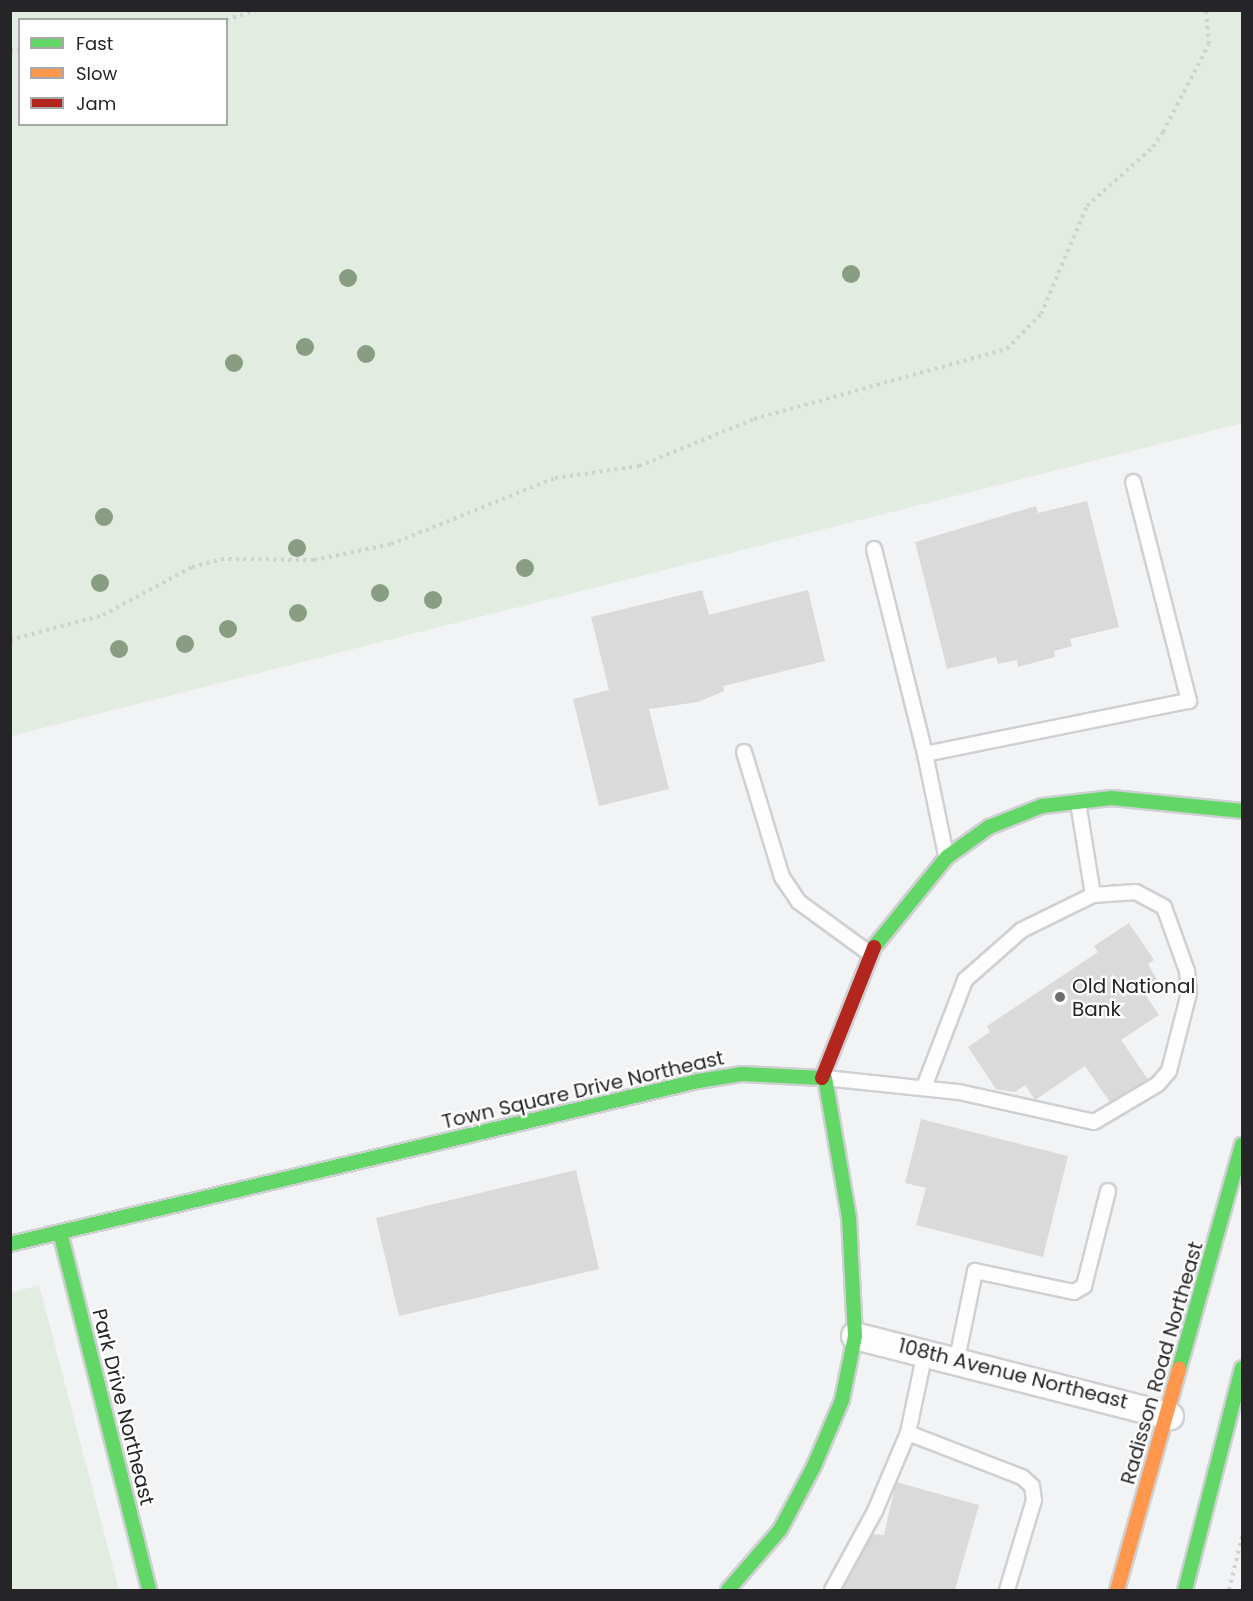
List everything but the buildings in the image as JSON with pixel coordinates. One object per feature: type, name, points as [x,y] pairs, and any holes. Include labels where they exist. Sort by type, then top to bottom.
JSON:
[{"type":"street","points":[[728,1590],[780,1530],[814,1466],[842,1400],[855,1335],[850,1228],[825,1078],[869,953],[947,857],[989,827],[1042,806],[1112,798],[1242,811]]},
{"type":"street","name":"Town Square Drive Northeast","points":[[10,1244],[698,1081],[742,1074],[825,1078]]},
{"type":"street","name":"Radisson Road Northeast","points":[[1117,1590],[1170,1416],[1242,1145]]},
{"type":"street","name":"Park Drive Northeast","points":[[60,1232],[149,1590]]},
{"type":"street","name":"108th Avenue Northeast","points":[[855,1335],[957,1359],[1170,1416]]},
{"type":"street","points":[[1185,1590],[1242,1368]]},
{"type":"lane","points":[[925,754],[1189,701],[1133,482]]},
{"type":"lane","points":[[874,549],[925,754],[947,857]]},
{"type":"lane","points":[[744,752],[782,877],[799,902],[869,953]]},
{"type":"lane","points":[[1078,802],[1093,895]]},
{"type":"lane","points":[[825,1078],[924,1087],[1105,1119],[1169,1071],[1188,993],[1178,943],[1164,907],[1136,892],[1093,895],[1022,930],[965,981],[924,1087]]},
{"type":"lane","points":[[957,1359],[975,1271],[1074,1292],[1084,1286],[1108,1191]]},
{"type":"lane","points":[[832,1590],[875,1511],[908,1433],[925,1352]]},
{"type":"lane","points":[[908,1433],[1022,1477],[1032,1486],[1034,1500],[1007,1590]]},
{"type":"path","points":[[228,19],[256,10]]},
{"type":"path","points":[[10,640],[103,615],[192,567],[221,559],[314,560],[392,544],[555,478],[639,466],[754,419],[1007,349],[1041,314],[1088,206],[1153,147],[1162,132],[1186,78],[1209,44],[1206,10]]},
{"type":"path","points":[[1229,1590],[1242,1537]]},
{"type":"shaded area","points":[[11,10],[1242,11],[1242,423],[11,736]]},
{"type":"shaded area","points":[[39,1285],[119,1590],[11,1590],[11,1293]]},
{"type":"traffic: fast","points":[[874,947],[947,857],[989,827],[1042,806],[1112,798],[1242,811]]},
{"type":"traffic: fast","points":[[10,1244],[698,1081],[742,1074],[822,1078]]},
{"type":"traffic: fast","points":[[728,1590],[780,1530],[814,1466],[842,1400],[855,1336],[849,1218],[825,1078]]},
{"type":"traffic: fast","points":[[1179,1369],[1242,1145]]},
{"type":"traffic: fast","points":[[60,1232],[149,1590]]},
{"type":"traffic: fast","points":[[1185,1590],[1242,1368]]},
{"type":"traffic: slow","points":[[1117,1590],[1179,1369]]},
{"type":"traffic: jam","points":[[822,1078],[874,947]]},
{"type":"place","name":"Old National Bank","points":[[1060,997]]}]
